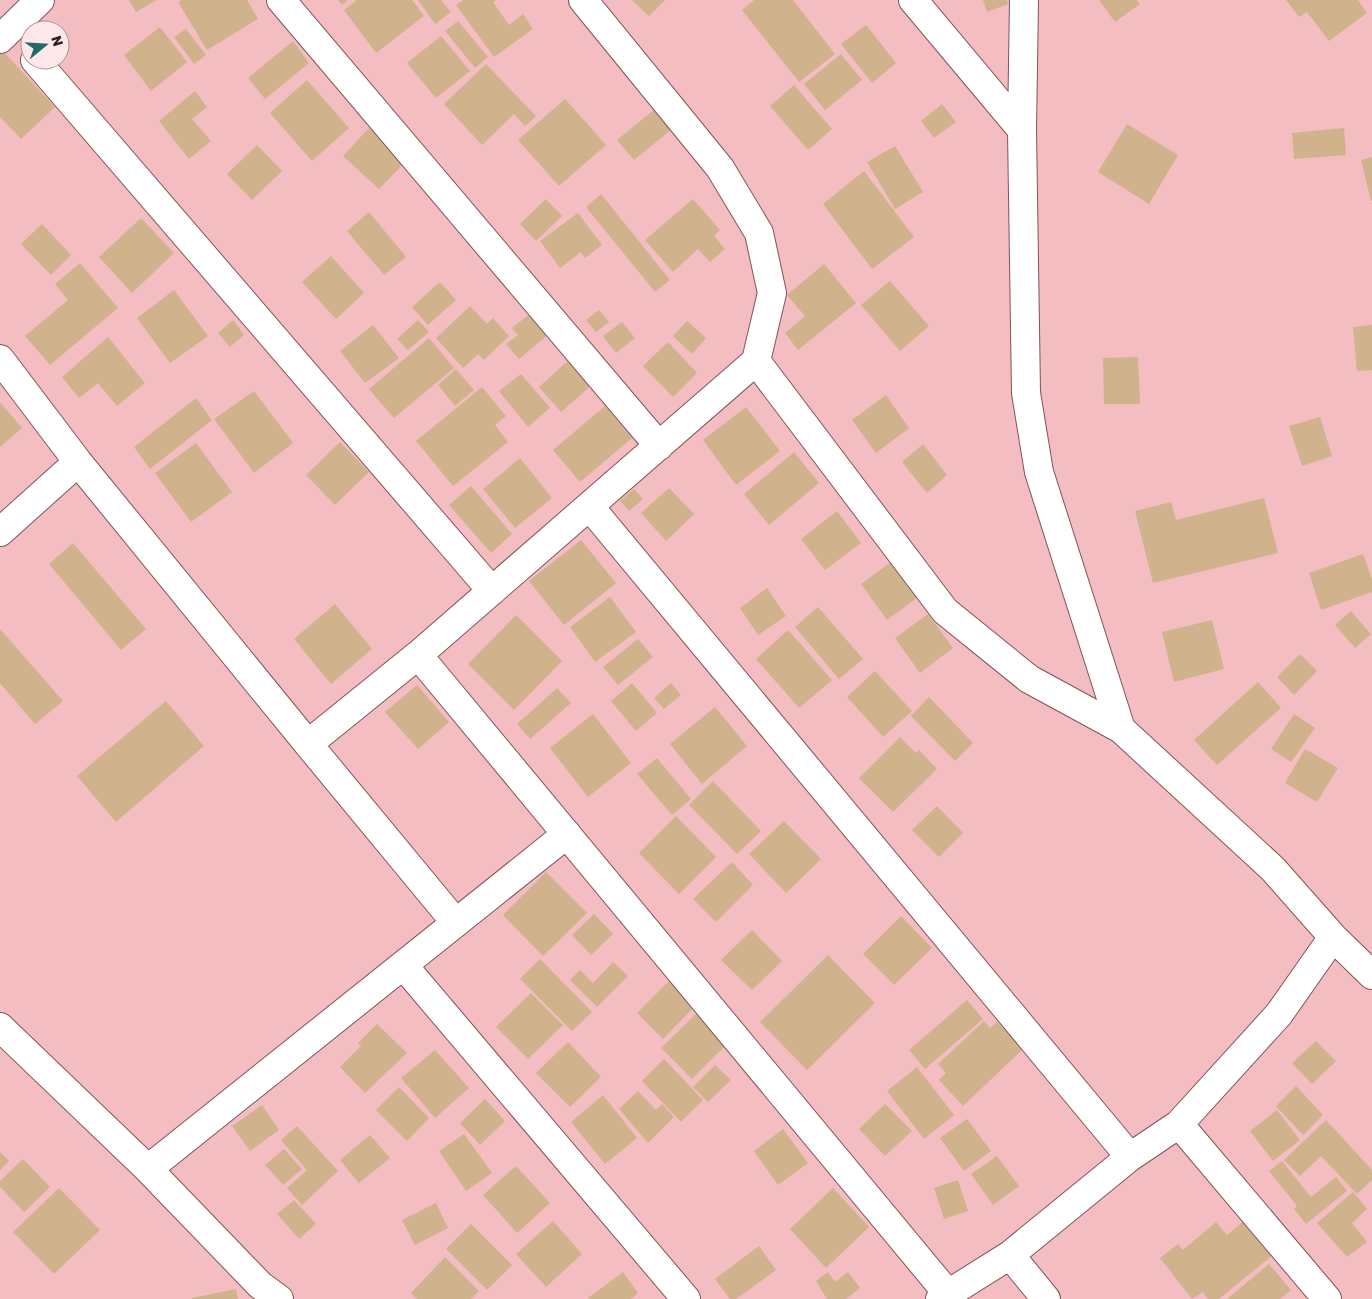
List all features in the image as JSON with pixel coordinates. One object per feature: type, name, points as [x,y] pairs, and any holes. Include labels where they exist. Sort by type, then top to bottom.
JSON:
[{"type":"street","points":[[20,46],[5,35],[40,0]]},
{"type":"street","points":[[281,0],[659,446]]},
{"type":"street","points":[[308,744],[418,655],[756,361],[772,292],[759,233],[720,168],[583,0]]},
{"type":"street","points":[[913,0],[1022,130]]},
{"type":"street","points":[[1024,0],[1022,130],[1026,393],[1038,472],[1121,729]]},
{"type":"street","points":[[44,70],[492,591]]},
{"type":"street","points":[[0,359],[78,462],[456,923]]},
{"type":"street","points":[[756,361],[945,611],[1028,679],[1121,729],[1273,869],[1333,937],[1372,975]]},
{"type":"street","points":[[0,532],[78,462]]},
{"type":"street","points":[[590,507],[1130,1157]]},
{"type":"street","points":[[418,655],[567,834],[944,1296],[1010,1254],[1130,1157],[1179,1124],[1278,1014],[1333,937]]},
{"type":"street","points":[[148,1169],[567,834]]},
{"type":"street","points":[[403,965],[686,1299]]},
{"type":"street","points":[[0,1027],[148,1169],[267,1294]]},
{"type":"street","points":[[1179,1124],[1327,1299]]},
{"type":"street","points":[[1010,1254],[1046,1299]]},
{"type":"building","points":[[129,0],[157,0],[136,12]]},
{"type":"building","points":[[182,0],[247,0],[258,19],[207,50],[178,2]]},
{"type":"building","points":[[338,0],[348,0],[342,5]]},
{"type":"building","points":[[357,0],[412,0],[424,16],[376,53],[344,10]]},
{"type":"building","points":[[418,0],[441,0],[451,12],[435,24]]},
{"type":"building","points":[[463,0],[496,0],[493,2],[509,25],[523,14],[533,29],[494,57],[456,5]]},
{"type":"building","points":[[632,0],[665,0],[649,16]]},
{"type":"building","points":[[754,0],[793,0],[835,54],[799,82],[742,10]]},
{"type":"building","points":[[983,0],[1007,0],[1008,4],[987,12]]},
{"type":"building","points":[[1099,0],[1137,0],[1140,4],[1115,22]]},
{"type":"building","points":[[1286,0],[1358,0],[1367,13],[1329,41],[1307,12],[1299,17]]},
{"type":"building","points":[[458,21],[488,57],[475,68],[445,31]]},
{"type":"building","points":[[866,25],[896,63],[872,83],[841,44]]},
{"type":"building","points":[[160,27],[187,62],[151,91],[124,55]]},
{"type":"building","points":[[186,29],[206,55],[194,64],[174,37]]},
{"type":"building","points":[[441,36],[470,71],[436,98],[407,63]]},
{"type":"building","points":[[293,41],[309,63],[265,99],[248,78]]},
{"type":"building","points":[[0,48],[55,107],[21,139],[0,117]]},
{"type":"building","points":[[841,54],[862,80],[825,110],[804,84]]},
{"type":"building","points":[[486,64],[536,116],[525,126],[514,114],[482,145],[444,104]]},
{"type":"building","points":[[307,80],[349,128],[312,161],[270,113]]},
{"type":"building","points":[[794,85],[832,129],[808,150],[770,106]]},
{"type":"building","points":[[195,91],[207,107],[192,119],[211,141],[189,159],[159,121]]},
{"type":"building","points":[[565,99],[606,145],[559,186],[518,140]]},
{"type":"building","points":[[942,104],[956,122],[934,138],[921,121]]},
{"type":"building","points":[[655,109],[672,129],[634,160],[617,140]]},
{"type":"building","points":[[1127,124],[1178,155],[1149,204],[1098,172]]},
{"type":"building","points":[[369,128],[405,162],[379,189],[343,156]]},
{"type":"building","points":[[1344,128],[1346,155],[1294,159],[1292,133]]},
{"type":"building","points":[[257,145],[282,171],[252,200],[227,174]]},
{"type":"building","points":[[895,146],[923,192],[895,209],[867,162]]},
{"type":"building","points":[[1372,157],[1372,201],[1371,201],[1361,160]]},
{"type":"building","points":[[864,171],[914,237],[872,269],[823,204]]},
{"type":"building","points":[[601,194],[670,280],[655,292],[586,207]]},
{"type":"building","points":[[546,199],[562,216],[536,241],[520,224]]},
{"type":"building","points":[[693,199],[720,230],[714,236],[725,249],[710,262],[698,249],[673,272],[645,240]]},
{"type":"building","points":[[369,212],[406,257],[384,275],[347,231]]},
{"type":"building","points":[[578,213],[602,245],[585,258],[581,252],[560,268],[540,241]]},
{"type":"building","points":[[141,218],[174,253],[132,293],[99,257]]},
{"type":"building","points":[[42,224],[71,255],[51,275],[21,244]]},
{"type":"building","points":[[331,256],[364,293],[336,319],[302,282]]},
{"type":"building","points":[[80,263],[118,308],[50,365],[25,336],[68,300],[55,284]]},
{"type":"building","points":[[824,264],[856,303],[798,350],[785,333],[805,316],[787,295]]},
{"type":"building","points":[[890,281],[929,326],[900,351],[861,305]]},
{"type":"building","points":[[440,282],[456,300],[428,325],[412,307]]},
{"type":"building","points":[[174,290],[208,336],[170,363],[137,318]]},
{"type":"building","points":[[470,306],[487,324],[493,318],[509,336],[484,360],[478,354],[463,368],[436,338]]},
{"type":"building","points":[[599,310],[609,322],[596,332],[586,320]]},
{"type":"building","points":[[532,312],[550,333],[519,359],[506,344],[518,335],[512,328]]},
{"type":"building","points":[[233,320],[244,335],[230,347],[218,333]]},
{"type":"building","points":[[418,320],[429,332],[408,350],[397,339]]},
{"type":"building","points":[[687,321],[706,338],[692,354],[673,336]]},
{"type":"building","points":[[622,322],[635,338],[616,353],[603,336]]},
{"type":"building","points":[[373,325],[399,358],[365,383],[340,351]]},
{"type":"building","points":[[1372,325],[1372,370],[1357,371],[1353,327]]},
{"type":"building","points":[[108,337],[145,383],[117,406],[98,383],[79,398],[62,377]]},
{"type":"building","points":[[429,338],[454,368],[394,418],[369,389]]},
{"type":"building","points":[[668,342],[697,373],[673,397],[643,366]]},
{"type":"building","points":[[572,357],[594,383],[561,412],[539,387]]},
{"type":"building","points":[[1138,357],[1140,404],[1104,404],[1103,358]]},
{"type":"building","points":[[456,369],[474,390],[455,406],[438,385]]},
{"type":"building","points":[[521,374],[550,408],[528,427],[499,391]]},
{"type":"building","points":[[482,387],[506,416],[495,425],[508,442],[453,486],[416,441]]},
{"type":"building","points":[[254,391],[293,443],[254,473],[214,419]]},
{"type":"building","points":[[886,395],[909,428],[876,453],[852,420]]},
{"type":"building","points":[[196,398],[212,420],[150,469],[134,447]]},
{"type":"building","points":[[0,402],[22,428],[0,447]]},
{"type":"building","points":[[605,406],[632,438],[580,482],[553,450]]},
{"type":"building","points":[[746,407],[780,451],[736,485],[703,440]]},
{"type":"building","points":[[1320,417],[1332,456],[1302,466],[1289,426]]},
{"type":"building","points":[[340,442],[369,472],[335,505],[306,475]]},
{"type":"building","points":[[196,443],[232,492],[191,522],[155,473]]},
{"type":"building","points":[[923,444],[947,475],[927,493],[902,462]]},
{"type":"building","points":[[794,452],[819,483],[769,525],[744,494]]},
{"type":"building","points":[[520,458],[552,498],[515,528],[483,489]]},
{"type":"building","points":[[471,486],[512,534],[491,553],[449,505]]},
{"type":"building","points":[[669,488],[694,514],[666,541],[641,513]]},
{"type":"building","points":[[634,489],[643,499],[629,511],[620,501]]},
{"type":"building","points":[[1264,498],[1278,553],[1153,583],[1135,511],[1171,502],[1176,520]]},
{"type":"building","points":[[837,511],[861,543],[825,570],[801,539]]},
{"type":"building","points":[[581,540],[616,583],[564,625],[529,581]]},
{"type":"building","points":[[73,543],[146,629],[121,650],[49,564]]},
{"type":"building","points":[[1363,554],[1372,579],[1372,592],[1321,610],[1309,573]]},
{"type":"building","points":[[895,559],[921,595],[887,620],[861,584]]},
{"type":"building","points":[[767,588],[786,616],[758,635],[740,608]]},
{"type":"building","points":[[610,597],[636,632],[595,662],[570,627]]},
{"type":"building","points":[[335,604],[372,649],[331,684],[294,639]]},
{"type":"building","points":[[818,607],[863,659],[839,679],[795,627]]},
{"type":"building","points":[[1351,611],[1371,634],[1355,648],[1335,625]]},
{"type":"building","points":[[928,614],[953,648],[920,673],[895,638]]},
{"type":"building","points":[[516,615],[562,661],[514,710],[468,664]]},
{"type":"building","points":[[1212,620],[1224,669],[1174,682],[1162,632]]},
{"type":"building","points":[[0,629],[63,701],[35,724],[0,683]]},
{"type":"building","points":[[788,630],[832,680],[799,708],[756,659]]},
{"type":"building","points":[[638,639],[653,657],[618,685],[603,667]]},
{"type":"building","points":[[1300,654],[1317,671],[1294,695],[1277,677]]},
{"type":"building","points":[[875,671],[912,711],[883,737],[847,697]]},
{"type":"building","points":[[1258,682],[1281,708],[1217,765],[1194,740]]},
{"type":"building","points":[[632,683],[657,713],[636,731],[611,701]]},
{"type":"building","points":[[671,683],[681,695],[664,709],[654,698]]},
{"type":"building","points":[[417,685],[449,722],[418,749],[385,712]]},
{"type":"building","points":[[557,688],[571,703],[530,739],[517,724]]},
{"type":"building","points":[[929,697],[973,743],[955,761],[911,716]]},
{"type":"building","points":[[166,701],[204,746],[116,822],[77,776]]},
{"type":"building","points":[[715,707],[747,746],[702,784],[670,744]]},
{"type":"building","points":[[593,714],[631,763],[588,797],[550,748]]},
{"type":"building","points":[[1294,714],[1315,728],[1291,762],[1271,749]]},
{"type":"building","points":[[900,737],[916,753],[919,750],[937,769],[893,812],[859,778]]},
{"type":"building","points":[[1305,749],[1338,768],[1317,802],[1285,783]]},
{"type":"building","points":[[657,758],[691,799],[672,815],[637,774]]},
{"type":"building","points":[[713,781],[761,831],[737,854],[689,805]]},
{"type":"building","points":[[937,806],[963,833],[939,857],[912,830]]},
{"type":"building","points":[[676,816],[716,857],[679,894],[639,853]]},
{"type":"building","points":[[784,821],[821,859],[786,893],[749,854]]},
{"type":"building","points":[[732,862],[753,885],[716,922],[693,899]]},
{"type":"building","points":[[546,872],[587,913],[543,956],[503,915]]},
{"type":"building","points":[[594,914],[613,934],[591,955],[572,935]]},
{"type":"building","points":[[901,916],[932,948],[894,985],[863,954]]},
{"type":"building","points":[[752,930],[782,961],[752,990],[721,960]]},
{"type":"building","points":[[828,955],[875,1003],[807,1070],[760,1022]]},
{"type":"building","points":[[540,959],[592,1012],[572,1031],[520,979]]},
{"type":"building","points":[[613,962],[628,976],[597,1007],[570,980],[580,970],[593,983]]},
{"type":"building","points":[[669,981],[694,1007],[663,1039],[637,1013]]},
{"type":"building","points":[[531,993],[563,1025],[528,1059],[496,1027]]},
{"type":"building","points":[[967,1000],[983,1019],[925,1069],[909,1050]]},
{"type":"building","points":[[697,1013],[727,1044],[692,1079],[661,1048]]},
{"type":"building","points":[[984,1021],[990,1028],[997,1022],[1023,1049],[963,1106],[939,1080],[946,1073],[938,1064]]},
{"type":"building","points":[[377,1024],[407,1053],[365,1093],[340,1067],[361,1046],[358,1043]]},
{"type":"building","points":[[1316,1041],[1336,1061],[1312,1084],[1292,1063]]},
{"type":"building","points":[[568,1042],[601,1077],[570,1107],[536,1073]]},
{"type":"building","points":[[435,1050],[469,1088],[435,1118],[401,1078]]},
{"type":"building","points":[[664,1059],[703,1100],[681,1122],[642,1081]]},
{"type":"building","points":[[715,1065],[731,1080],[708,1102],[693,1087]]},
{"type":"building","points":[[917,1067],[954,1115],[924,1139],[887,1091]]},
{"type":"building","points":[[1296,1086],[1323,1115],[1303,1135],[1276,1106]]},
{"type":"building","points":[[399,1087],[429,1118],[407,1141],[376,1110]]},
{"type":"building","points":[[638,1091],[656,1110],[662,1104],[674,1117],[648,1143],[619,1109]]},
{"type":"building","points":[[603,1095],[637,1138],[605,1164],[571,1122]]},
{"type":"building","points":[[485,1099],[505,1121],[480,1145],[460,1123]]},
{"type":"building","points":[[885,1104],[912,1131],[885,1156],[859,1129]]},
{"type":"building","points":[[262,1105],[279,1130],[250,1151],[232,1126]]},
{"type":"building","points":[[1277,1110],[1300,1140],[1273,1161],[1250,1131]]},
{"type":"building","points":[[967,1119],[991,1151],[964,1171],[940,1138]]},
{"type":"building","points":[[1326,1120],[1372,1170],[1372,1180],[1357,1194],[1321,1156],[1300,1176],[1284,1160]]},
{"type":"building","points":[[297,1126],[338,1171],[302,1205],[287,1188],[307,1170],[281,1140]]},
{"type":"building","points":[[783,1129],[808,1163],[778,1185],[754,1151]]},
{"type":"building","points":[[464,1134],[492,1173],[466,1191],[439,1151]]},
{"type":"building","points":[[370,1135],[390,1158],[359,1183],[340,1160]]},
{"type":"building","points":[[284,1149],[302,1169],[283,1185],[265,1165]]},
{"type":"building","points":[[0,1152],[9,1161],[0,1170]]},
{"type":"building","points":[[997,1156],[1019,1186],[993,1205],[971,1174]]},
{"type":"building","points":[[23,1159],[50,1187],[24,1212],[0,1187],[0,1181]]},
{"type":"building","points":[[1282,1161],[1311,1197],[1336,1177],[1347,1191],[1306,1224],[1294,1209],[1297,1206],[1269,1171]]},
{"type":"building","points":[[516,1166],[550,1203],[517,1233],[483,1195]]},
{"type":"building","points":[[958,1180],[968,1211],[944,1219],[934,1188]]},
{"type":"building","points":[[59,1188],[100,1230],[54,1274],[13,1232]]},
{"type":"building","points":[[833,1188],[869,1227],[826,1268],[790,1229]]},
{"type":"building","points":[[1353,1192],[1367,1209],[1352,1223],[1367,1242],[1347,1257],[1317,1223]]},
{"type":"building","points":[[294,1200],[316,1224],[299,1239],[277,1214]]},
{"type":"building","points":[[436,1203],[448,1228],[415,1245],[402,1220]]},
{"type":"building","points":[[1252,1214],[1280,1249],[1219,1299],[1208,1299],[1203,1292],[1192,1299],[1160,1258],[1178,1244],[1183,1250],[1216,1222],[1227,1235]]},
{"type":"building","points":[[553,1221],[582,1254],[546,1287],[516,1254]]},
{"type":"building","points":[[471,1224],[512,1265],[487,1290],[446,1249]]},
{"type":"building","points":[[759,1246],[776,1270],[736,1299],[730,1299],[715,1279]]},
{"type":"building","points":[[445,1257],[479,1291],[471,1299],[417,1299],[411,1293]]},
{"type":"building","points":[[1269,1264],[1291,1290],[1280,1299],[1227,1299]]},
{"type":"building","points":[[623,1272],[638,1293],[631,1299],[588,1298]]},
{"type":"building","points":[[828,1272],[835,1282],[848,1272],[860,1288],[846,1299],[827,1299],[816,1281]]},
{"type":"building","points":[[236,1289],[238,1299],[192,1299],[192,1298]]}]
